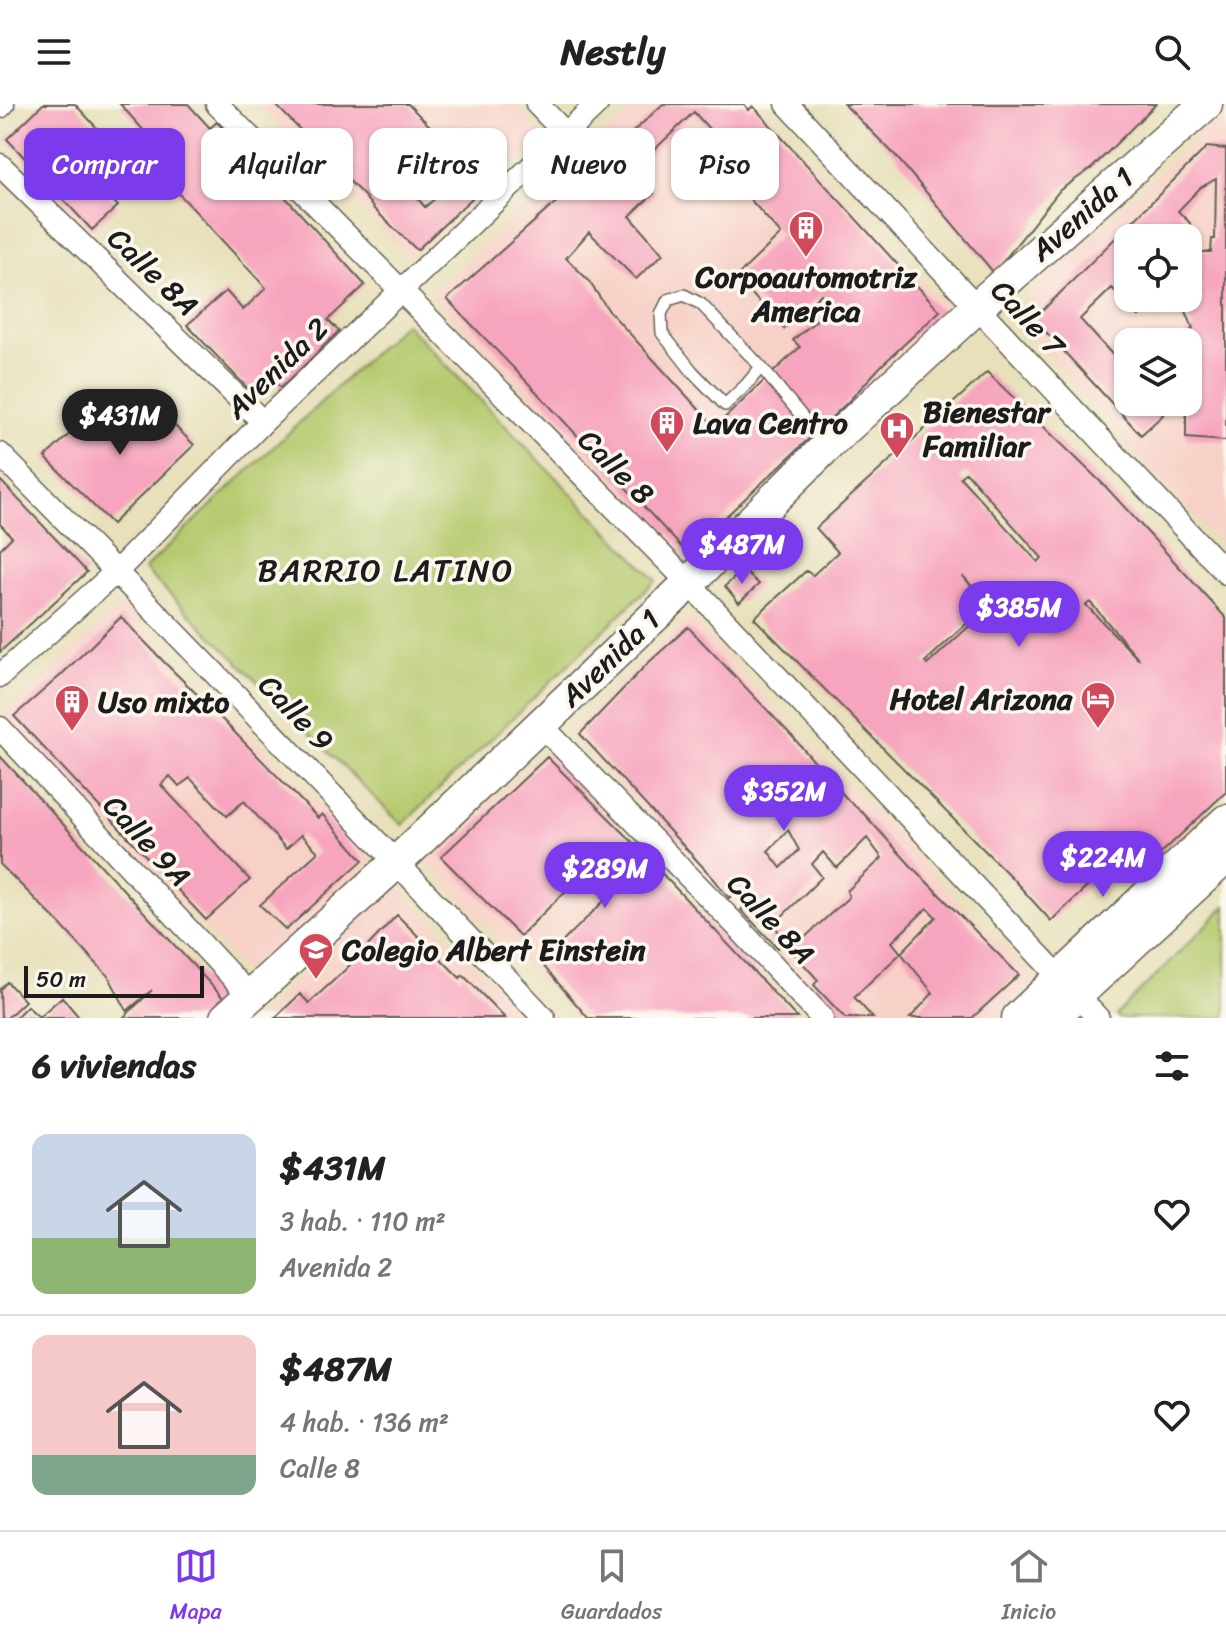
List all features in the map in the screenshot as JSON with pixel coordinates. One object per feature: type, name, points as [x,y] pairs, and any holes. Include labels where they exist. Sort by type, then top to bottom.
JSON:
[{"type":"street","name":"Calle 8","points":[[217,104],[689,583],[1098,1018]]},
{"type":"street","points":[[537,104],[560,128]]},
{"type":"street","name":"Avenida 2","points":[[572,128],[597,104]]},
{"type":"street","name":"Calle 7","points":[[787,104],[1226,573]]},
{"type":"street","name":"Avenida 1","points":[[226,1018],[541,725],[827,446],[977,307],[1206,104]]},
{"type":"street","name":"Calle 8A","points":[[0,165],[263,422]]},
{"type":"street","name":"Avenida 2","points":[[0,676],[117,571],[263,422],[523,175]]},
{"type":"street","name":"Calle 9","points":[[0,454],[117,571],[544,1018]]},
{"type":"street","name":"Calle 8A","points":[[541,725],[822,1018]]},
{"type":"street","name":"Calle 9A","points":[[0,728],[250,996]]},
{"type":"street","points":[[1052,1018],[1068,986],[1226,821]]},
{"type":"street","points":[[1018,1018],[1068,986],[1226,857]]},
{"type":"lane","points":[[761,367],[725,405],[692,371],[662,333],[661,314],[668,300],[684,295],[701,304],[761,367],[827,446]]},
{"type":"shaded area","points":[[257,104],[513,104],[536,128],[523,128],[523,156],[507,170],[507,128],[369,128],[369,200],[474,200],[410,258],[352,200],[353,128],[281,128]]},
{"type":"shaded area","points":[[638,104],[757,104],[952,312],[689,564],[430,294],[533,200],[655,200],[655,128],[612,128]]},
{"type":"shaded area","points":[[1226,107],[1226,551],[1010,315]]},
{"type":"shaded area","points":[[122,605],[374,859],[252,978],[3,715]]},
{"type":"shaded area","points":[[689,617],[1035,980],[996,1018],[839,1018],[568,733]]},
{"type":"shaded area","points":[[548,747],[803,1018],[577,1018],[425,862]]},
{"type":"shaded area","points":[[395,883],[527,1018],[257,1018]]},
{"type":"green space","points":[[405,323],[656,580],[402,825],[144,569]]},
{"type":"green space","points":[[1226,906],[1226,1018],[1119,1018],[1116,1015]]},
{"type":"building","points":[[43,104],[75,104],[97,128],[24,128],[24,157],[7,139]]},
{"type":"building","points":[[120,104],[188,104],[210,128],[201,128],[201,200],[288,200],[365,285],[328,320],[339,331],[281,388],[271,379],[254,395],[187,325],[226,291],[243,310],[266,288],[185,200],[185,128],[142,128]]},
{"type":"building","points":[[275,104],[408,104],[432,128],[369,128],[369,200],[419,200],[425,207],[433,200],[470,200],[417,250],[353,185],[353,128],[298,128]]},
{"type":"building","points":[[663,104],[744,104],[749,110],[753,106],[773,128],[708,128],[694,112],[677,128],[671,128],[671,134],[655,149],[655,128],[637,128]]},
{"type":"building","points":[[844,104],[1156,104],[1092,168],[1060,190],[994,273],[895,155]]},
{"type":"building","points":[[779,135],[940,311],[687,553],[447,299],[558,200],[647,200],[630,216],[663,254],[636,279],[589,232],[566,258],[588,280],[609,311],[715,427],[800,347],[793,340],[831,308],[846,323],[821,294],[784,329],[736,277],[781,234],[751,200],[779,200]]},
{"type":"building","points":[[1207,147],[1226,149],[1226,441],[1186,438],[1186,416],[1202,416],[1202,328],[1193,328],[1186,312],[1202,312],[1202,253],[1211,252],[1212,239],[1215,239],[1216,179],[1200,188],[1178,211],[1190,224],[1130,224]]},
{"type":"building","points":[[64,200],[112,200],[118,206],[92,230]]},
{"type":"building","points":[[1114,239],[1114,290],[1112,288],[1080,319],[1114,357],[1114,406],[1034,319]]},
{"type":"building","points":[[987,372],[1106,487],[1226,618],[1226,792],[1140,873],[1122,854],[1051,921],[754,618],[806,571],[813,575],[838,552],[816,528]],"holes":[[[966,472],[1042,558],[1038,562],[960,477]],[[963,576],[990,607],[927,665],[925,662],[987,605]],[[1090,602],[1139,659],[1138,659],[1086,605]]]},
{"type":"building","points":[[145,396],[194,445],[112,524],[45,457],[92,413],[109,430]]},
{"type":"building","points":[[1123,416],[1162,416],[1141,435]]},
{"type":"building","points":[[0,480],[87,572],[0,652],[0,549],[12,537],[0,524]]},
{"type":"building","points":[[743,570],[759,584],[739,603],[725,586]]},
{"type":"building","points":[[121,617],[318,818],[322,814],[363,860],[286,930],[260,905],[318,852],[301,835],[286,849],[244,801],[227,816],[190,778],[179,786],[170,776],[161,785],[250,880],[206,920],[14,716]]},
{"type":"building","points":[[688,627],[848,800],[1019,975],[972,1018],[910,1018],[933,993],[901,953],[854,997],[873,1018],[845,1018],[814,985],[818,980],[791,950],[849,897],[847,891],[882,858],[867,838],[837,868],[823,852],[812,864],[822,877],[773,925],[786,940],[778,948],[741,910],[750,902],[737,890],[729,898],[580,734],[647,664]],"holes":[[[788,830],[799,850],[781,868],[768,851]],[[927,908],[936,917],[901,953],[892,942]]]},
{"type":"building","points":[[0,756],[226,1001],[209,1018],[123,1018],[152,990],[127,1011],[109,977],[0,864]]},
{"type":"building","points":[[547,757],[625,834],[797,1018],[588,1018],[541,963],[606,899],[583,874],[520,936],[441,857]]},
{"type":"building","points":[[397,915],[505,1018],[275,1018],[300,994],[309,1003]]},
{"type":"building","points":[[7,982],[25,1001],[7,1018],[1,1018],[0,989]]},
{"type":"building","points":[[62,997],[78,1016],[76,1018],[15,1018],[27,1006],[39,1017]]},
{"type":"place","name":"Corpoautomotriz America","points":[[806,259]]},
{"type":"place","name":"Lava Centro","points":[[667,454]]},
{"type":"place","name":"Bienestar Familiar","points":[[897,460]]},
{"type":"place","name":"Hotel Arizona","points":[[1098,730]]},
{"type":"place","name":"Uso mixto","points":[[72,733]]},
{"type":"place","name":"Colegio Albert Einstein","points":[[316,981]]},
{"type":"district","name":"BARRIO LATINO","points":[[386,570]]}]
